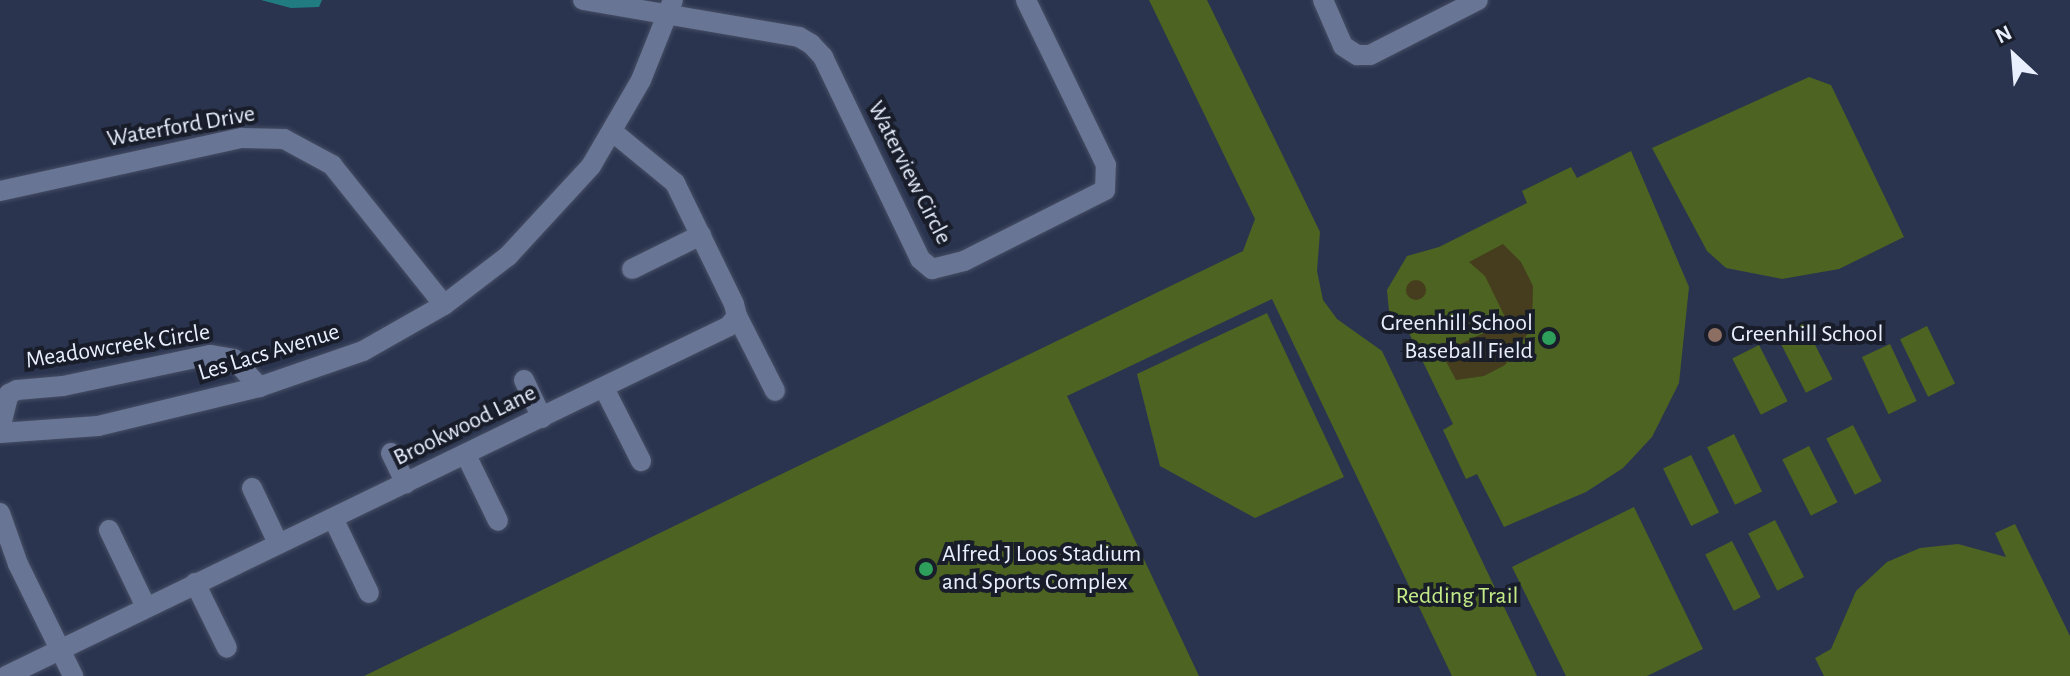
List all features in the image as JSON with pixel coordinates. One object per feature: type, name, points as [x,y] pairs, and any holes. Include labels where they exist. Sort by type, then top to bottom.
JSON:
[{"type":"street","points":[[583,0],[671,7]]},
{"type":"street","name":"Waterview Circle","points":[[671,7],[811,44],[823,57],[920,259],[932,269],[947,269],[1105,190],[1106,165],[1026,0]]},
{"type":"street","points":[[1323,0],[1349,54],[1370,55],[1478,0]]},
{"type":"street","name":"Les Lacs Avenue","points":[[0,431],[98,426],[259,387],[363,351],[444,305],[508,256],[568,196],[613,132],[671,7]]},
{"type":"street","points":[[613,132],[675,183],[775,391]]},
{"type":"street","name":"Waterford Drive","points":[[0,191],[242,138],[300,143],[332,165],[444,305]]},
{"type":"street","points":[[632,269],[701,235]]},
{"type":"street","name":"Brookwood Lane","points":[[6,676],[706,339],[737,316]]},
{"type":"street","name":"Meadowcreek Circle","points":[[0,431],[9,394],[17,390],[63,386],[210,355],[234,359],[259,387]]},
{"type":"street","points":[[524,380],[542,418]]},
{"type":"street","points":[[604,388],[641,461]]},
{"type":"street","points":[[391,453],[406,484]]},
{"type":"street","points":[[466,455],[498,521]]},
{"type":"street","points":[[252,488],[278,543]]},
{"type":"street","points":[[333,518],[369,593]]},
{"type":"street","points":[[1,522],[73,676]]},
{"type":"street","points":[[109,530],[146,607]]},
{"type":"street","points":[[195,583],[227,648]]},
{"type":"green space","name":"Redding Trail","points":[[1149,0],[1207,0],[1320,232],[1317,271],[1323,300],[1337,319],[1382,351],[1537,676],[1452,676],[1272,299],[1067,396],[1199,676],[364,676],[1243,251],[1255,219]]},
{"type":"green space","points":[[1809,77],[1831,85],[1904,237],[1839,269],[1782,279],[1726,268],[1707,251],[1652,148]]},
{"type":"green space","name":"Greenhill School Baseball Field","points":[[1631,151],[1689,287],[1679,383],[1652,437],[1623,468],[1586,492],[1504,527],[1477,474],[1466,479],[1443,430],[1453,424],[1408,331],[1389,311],[1387,290],[1407,256],[1439,247],[1527,203],[1522,191],[1571,167],[1577,178]]},
{"type":"green space","points":[[1267,313],[1344,477],[1255,518],[1160,466],[1137,374]]},
{"type":"green space","points":[[1804,323],[1833,379],[1806,393],[1777,337]]},
{"type":"green space","points":[[1927,326],[1955,384],[1928,397],[1900,339]]},
{"type":"green space","points":[[1890,344],[1917,401],[1889,414],[1862,357]]},
{"type":"green space","points":[[1759,345],[1788,401],[1761,415],[1732,359]]},
{"type":"green space","points":[[1853,425],[1882,481],[1855,495],[1826,439]]},
{"type":"green space","points":[[1734,434],[1762,492],[1735,505],[1707,447]]},
{"type":"green space","points":[[1809,446],[1838,502],[1811,516],[1782,460]]},
{"type":"green space","points":[[1691,455],[1719,513],[1691,526],[1663,469]]},
{"type":"green space","points":[[1634,507],[1703,649],[1647,676],[1566,676],[1512,567]]},
{"type":"green space","points":[[1775,520],[1804,577],[1777,591],[1748,534]]},
{"type":"green space","points":[[2015,524],[2070,636],[2070,676],[1824,676],[1815,658],[1831,649],[1856,591],[1887,562],[1920,548],[1958,544],[2006,557],[1995,533]]},
{"type":"green space","points":[[1732,541],[1761,597],[1734,611],[1705,555]]},
{"type":"sand","points":[[1503,244],[1521,262],[1533,286],[1532,328],[1505,365],[1484,376],[1456,380],[1438,346],[1449,341],[1460,344],[1501,325],[1504,315],[1485,276],[1469,262]]},
{"type":"sand","points":[[1416,280],[1423,283],[1426,290],[1423,297],[1416,300],[1409,297],[1406,290],[1409,283]]},
{"type":"shaded area","points":[[261,0],[322,0],[319,7],[291,8]]},
{"type":"place","name":"Greenhill School","points":[[1715,335]]},
{"type":"place","name":"Greenhill School Baseball Field","points":[[1549,338]]},
{"type":"place","name":"Alfred J Loos Stadium and Sports Complex","points":[[926,569]]}]
